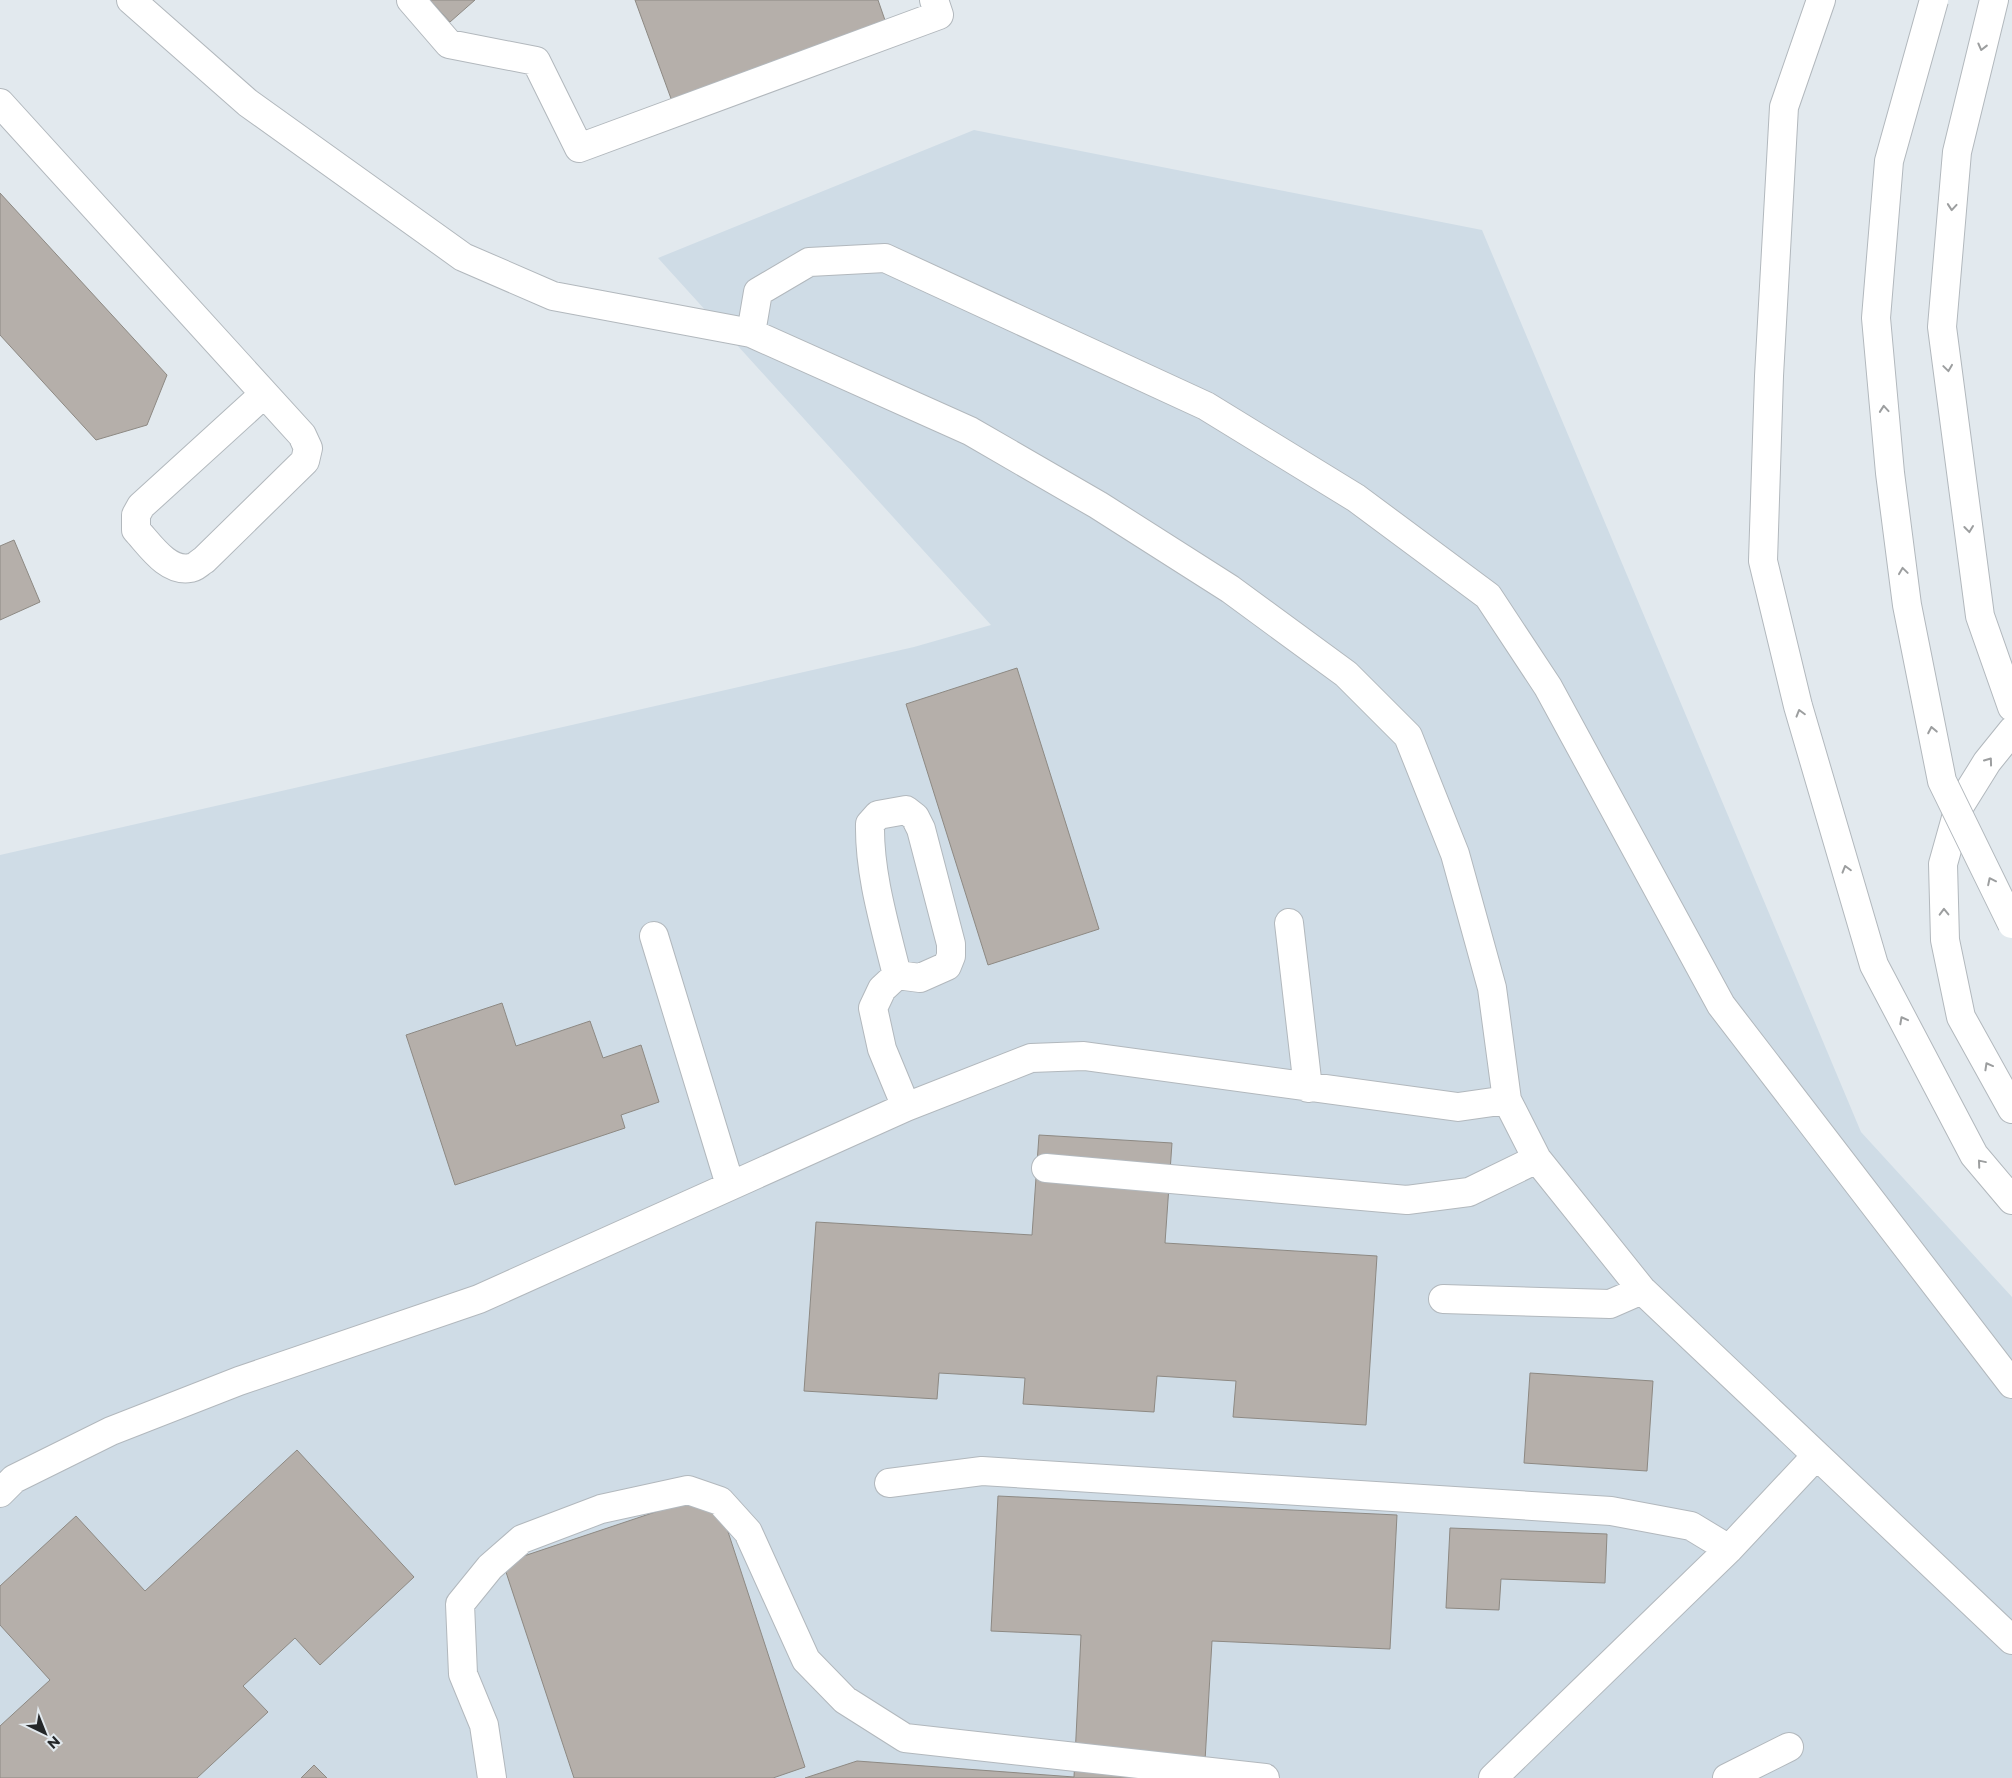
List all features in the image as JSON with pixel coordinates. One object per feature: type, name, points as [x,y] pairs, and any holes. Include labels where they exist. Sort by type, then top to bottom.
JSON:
[{"type":"main road","points":[[131,0],[248,102],[463,257],[553,296],[751,333],[970,431],[1098,505],[1230,589],[1346,674],[1408,736],[1455,854],[1489,978],[1507,1100],[1537,1158],[1642,1290],[2012,1640]]},
{"type":"main road","points":[[411,0],[449,44],[536,61],[579,148],[940,15],[934,0]]},
{"type":"main road","points":[[1821,0],[1784,107],[1769,376],[1763,561],[1798,706],[1874,965],[1974,1155],[2012,1200]]},
{"type":"main road","points":[[1934,0],[1889,161],[1876,318],[1890,473],[1907,605],[1942,781],[2012,924]]},
{"type":"main road","points":[[1994,0],[1957,152],[1942,328],[1980,616],[2012,707]]},
{"type":"main road","points":[[0,103],[302,435],[308,448],[304,461],[204,560],[192,568],[180,569],[170,566],[136,530],[136,515],[141,506],[264,394]]},
{"type":"main road","points":[[751,333],[758,292],[808,262],[885,258],[1206,406],[1356,498],[1488,596],[1548,687],[1721,1004],[2012,1384]]},
{"type":"main road","points":[[2012,731],[1987,762],[1959,807],[1943,864],[1945,940],[1961,1018],[2012,1109]]},
{"type":"main road","points":[[906,810],[915,817],[921,829],[951,944],[947,966],[920,978],[897,975],[881,910],[870,846],[870,824],[878,815],[906,810]]},
{"type":"main road","points":[[1289,923],[1308,1088]]},
{"type":"main road","points":[[654,936],[730,1185]]},
{"type":"main road","points":[[897,975],[882,989],[873,1008],[882,1049],[906,1107]]},
{"type":"main road","points":[[0,1493],[14,1479],[111,1431],[239,1381],[479,1299],[906,1107],[1030,1058],[1084,1056],[1458,1107],[1507,1100]]},
{"type":"main road","points":[[1046,1168],[1406,1200],[1469,1192],[1537,1158]]},
{"type":"main road","points":[[1443,1300],[1610,1304],[1642,1290]]},
{"type":"main road","points":[[1493,1778],[1729,1549],[1816,1456]]},
{"type":"main road","points":[[889,1483],[982,1471],[1611,1511],[1691,1526],[1729,1549]]},
{"type":"main road","points":[[492,1778],[484,1724],[463,1674],[460,1604],[490,1567],[522,1539],[601,1509],[688,1490],[720,1501],[748,1532],[806,1660],[845,1700],[905,1738],[1265,1778]]},
{"type":"main road","points":[[1727,1778],[1789,1747]]},
{"type":"shaded area","points":[[974,130],[1482,230],[1861,1132],[2012,1297],[2012,1778],[0,1778],[0,855],[914,647],[991,625],[658,258]]},
{"type":"building","points":[[430,0],[475,0],[450,22]]},
{"type":"building","points":[[635,0],[878,0],[887,26],[673,104]]},
{"type":"building","points":[[0,193],[167,375],[147,425],[96,440],[0,335]]},
{"type":"building","points":[[14,540],[40,602],[0,620],[0,546]]},
{"type":"building","points":[[1017,668],[1099,929],[988,965],[906,704]]},
{"type":"building","points":[[502,1003],[516,1046],[590,1021],[603,1058],[641,1045],[659,1102],[621,1115],[625,1128],[455,1185],[406,1035]]},
{"type":"building","points":[[1039,1135],[1172,1143],[1165,1243],[1377,1256],[1366,1425],[1233,1417],[1236,1381],[1157,1376],[1154,1412],[1023,1404],[1025,1378],[939,1373],[937,1399],[804,1391],[816,1222],[1032,1235]]},
{"type":"building","points":[[1530,1373],[1653,1381],[1647,1471],[1524,1463]]},
{"type":"building","points":[[297,1450],[414,1577],[320,1665],[295,1638],[243,1686],[268,1712],[197,1778],[0,1778],[0,1726],[50,1680],[0,1625],[0,1586],[76,1516],[145,1591]]},
{"type":"building","points":[[715,1492],[805,1767],[773,1778],[574,1778],[503,1563]]},
{"type":"building","points":[[998,1496],[1397,1515],[1390,1649],[1212,1641],[1204,1778],[805,1778],[857,1761],[1074,1777],[1081,1635],[991,1631]]},
{"type":"building","points":[[1450,1528],[1607,1534],[1605,1583],[1501,1579],[1499,1610],[1446,1608]]},
{"type":"building","points":[[314,1765],[327,1778],[301,1778]]}]
